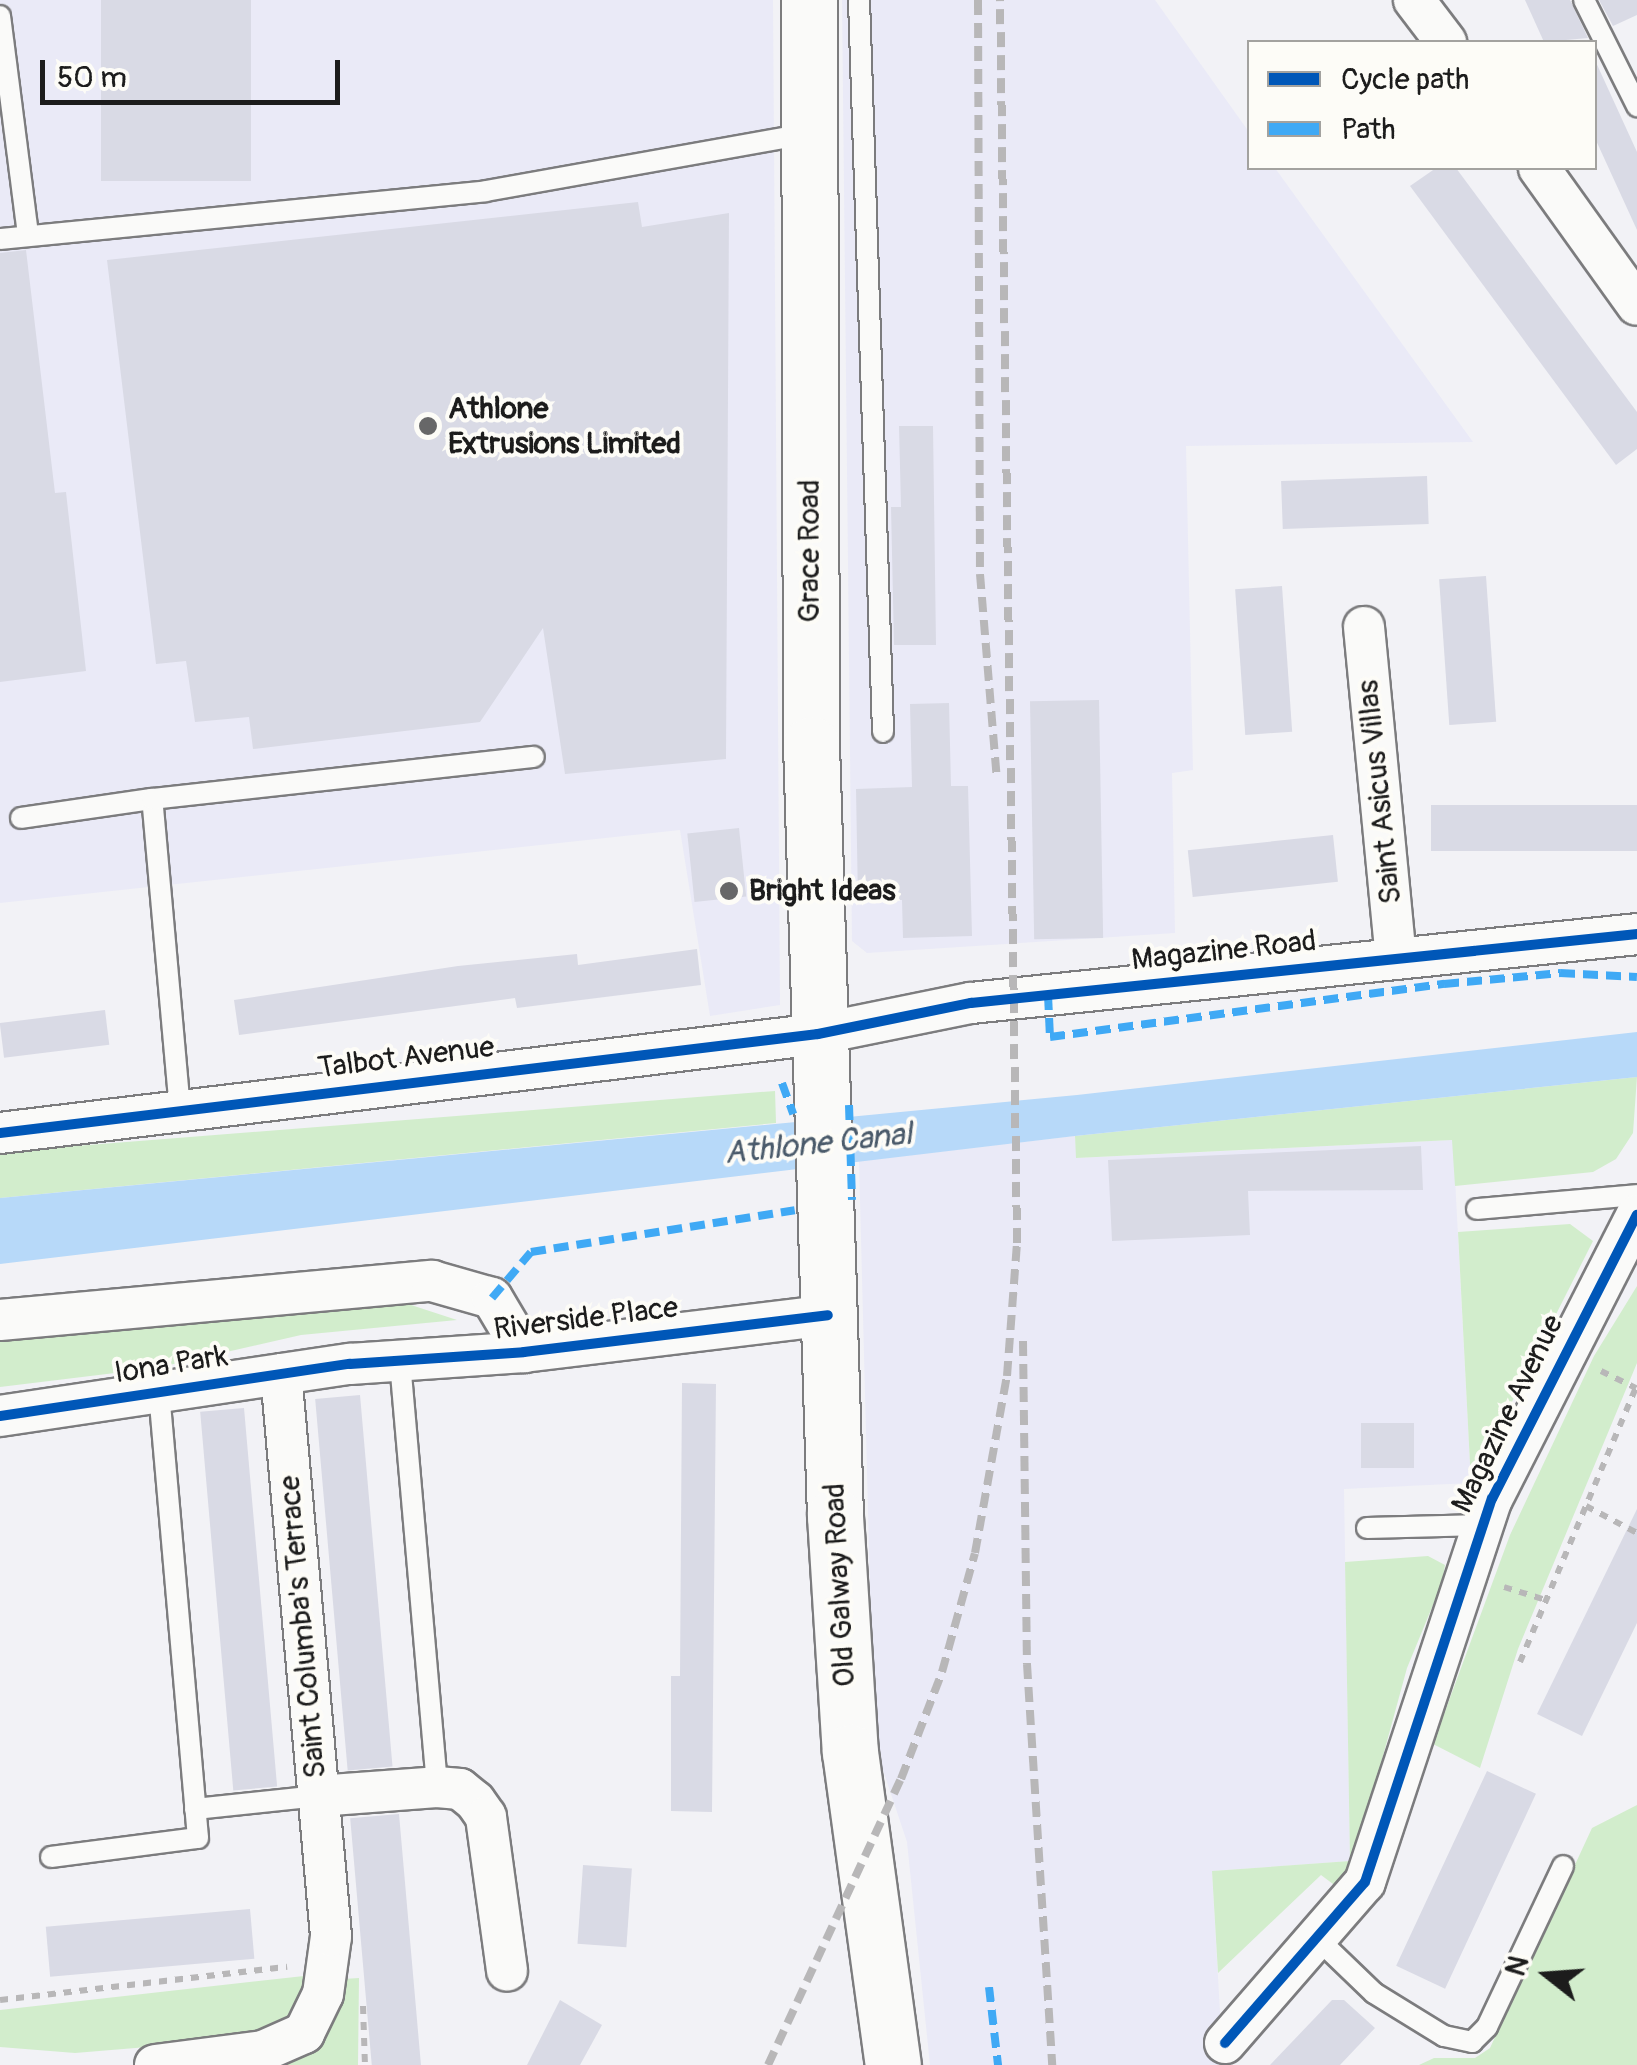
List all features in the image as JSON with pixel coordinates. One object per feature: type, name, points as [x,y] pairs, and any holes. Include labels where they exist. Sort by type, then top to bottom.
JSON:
[{"type":"main road","name":"Grace Road","points":[[809,0],[820,1102]]},
{"type":"main road","name":"Old Galway Road","points":[[820,1102],[850,1752],[893,2065]]},
{"type":"street","points":[[1414,0],[1444,40]]},
{"type":"street","points":[[1540,170],[1637,305]]},
{"type":"street","name":"Saint Asicus Villas","points":[[1364,627],[1396,958]]},
{"type":"street","name":"Magazine Road","points":[[818,1034],[971,1003],[1637,934]]},
{"type":"street","name":"Talbot Avenue","points":[[0,1132],[818,1034]]},
{"type":"street","name":"Magazine Avenue","points":[[1225,2043],[1320,1942],[1369,1873],[1421,1699],[1482,1524],[1514,1448],[1637,1215]]},
{"type":"street","points":[[0,1320],[432,1281],[492,1298],[524,1352]]},
{"type":"street","name":"Riverside Place","points":[[350,1364],[524,1352],[828,1315]]},
{"type":"street","name":"Iona Park","points":[[0,1416],[350,1364]]},
{"type":"street","name":"Saint Columba's Terrace","points":[[281,1374],[326,1881],[328,1962]]},
{"type":"street","points":[[318,1796],[437,1786],[460,1789],[486,1816],[507,1971]]},
{"type":"street","points":[[155,2065],[263,2051],[304,2033],[318,2011],[328,1962]]},
{"type":"lane","points":[[859,0],[882,732]]},
{"type":"lane","points":[[1584,0],[1637,106]]},
{"type":"lane","points":[[0,16],[28,235]]},
{"type":"lane","points":[[0,238],[486,192],[808,134]]},
{"type":"lane","points":[[21,818],[152,798],[534,756]]},
{"type":"lane","points":[[152,798],[180,1110]]},
{"type":"lane","points":[[1477,1208],[1637,1195]]},
{"type":"lane","points":[[400,1362],[437,1786]]},
{"type":"lane","points":[[51,1857],[198,1838],[159,1393]]},
{"type":"lane","points":[[1368,1528],[1482,1524]]},
{"type":"lane","points":[[195,1809],[318,1796]]},
{"type":"lane","points":[[1320,1942],[1374,1992],[1444,2036],[1472,2042],[1487,2028],[1563,1866]]},
{"type":"path","points":[[1520,1662],[1636,1387],[1614,1377]]},
{"type":"path","points":[[1586,1506],[1637,1533]]},
{"type":"path","points":[[1519,1592],[1546,1600]]},
{"type":"path","points":[[0,2000],[361,1961],[363,2001]]},
{"type":"shaded area","points":[[0,0],[773,0],[780,1005],[710,1016],[680,830],[0,903]]},
{"type":"shaded area","points":[[842,0],[1155,0],[1247,129],[1247,170],[1276,170],[1473,442],[1186,446],[1193,770],[1172,773],[1175,933],[867,953],[852,941]]},
{"type":"shaded area","points":[[1075,1136],[1077,1158],[1453,1140],[1471,1483],[1344,1489],[1350,1861],[1212,1871],[1223,2065],[930,2065],[907,1842],[874,1743],[859,1161]]},
{"type":"green space","points":[[1637,1077],[1633,1133],[1616,1159],[1593,1172],[1455,1186],[1452,1140],[1076,1158],[1075,1136]]},
{"type":"green space","points":[[775,1091],[776,1123],[0,1198],[0,1152]]},
{"type":"green space","points":[[1570,1224],[1593,1241],[1471,1483],[1458,1232]]},
{"type":"green space","points":[[1637,1286],[1637,1363],[1518,1649],[1480,1768],[1433,1744],[1510,1535],[1594,1356]]},
{"type":"green space","points":[[405,1303],[457,1320],[301,1335],[156,1368],[0,1387],[0,1341]]},
{"type":"green space","points":[[1428,1556],[1445,1565],[1442,1583],[1407,1668],[1360,1840],[1341,1890],[1321,1875],[1218,1973],[1212,1871],[1350,1861],[1345,1562]]},
{"type":"green space","points":[[1637,1805],[1637,2065],[1419,2065],[1434,2058],[1475,2058],[1490,2048],[1592,1828]]},
{"type":"green space","points":[[313,1975],[300,2011],[267,2037],[75,2053],[0,2047],[0,2010]]},
{"type":"green space","points":[[359,1978],[358,2065],[284,2065],[311,2054],[336,2015],[343,1979]]},
{"type":"water","name":"Athlone Canal","points":[[1637,1032],[1637,1077],[1075,1136],[0,1264],[0,1198],[1077,1095]]},
{"type":"building","points":[[101,0],[251,0],[251,181],[101,181]]},
{"type":"building","points":[[1525,0],[1570,0],[1588,38],[1543,40]]},
{"type":"building","points":[[1599,0],[1637,0],[1637,15],[1613,26]]},
{"type":"building","points":[[1597,65],[1637,152],[1637,230],[1597,143]]},
{"type":"building","points":[[1433,170],[1457,170],[1637,412],[1637,449],[1616,465],[1410,186]]},
{"type":"building","name":"Athlone Extrusions Limited","points":[[638,202],[642,227],[729,213],[726,759],[565,774],[543,628],[480,722],[253,749],[249,717],[195,722],[186,661],[156,664],[107,260]]},
{"type":"building","points":[[26,250],[55,493],[66,492],[86,671],[0,682],[0,253]]},
{"type":"building","points":[[899,426],[933,426],[936,645],[894,645],[891,507],[901,507]]},
{"type":"building","points":[[1427,476],[1429,524],[1283,529],[1281,481]]},
{"type":"building","points":[[1486,576],[1496,722],[1449,725],[1439,579]]},
{"type":"building","points":[[1282,586],[1292,732],[1245,735],[1235,589]]},
{"type":"building","points":[[1099,700],[1103,938],[1034,939],[1030,701]]},
{"type":"building","points":[[949,703],[951,786],[968,786],[972,936],[903,938],[902,900],[858,901],[856,789],[912,787],[910,704]]},
{"type":"building","points":[[1431,805],[1637,805],[1637,851],[1431,851]]},
{"type":"building","points":[[739,828],[746,897],[694,902],[687,833]]},
{"type":"building","points":[[1333,835],[1338,882],[1193,897],[1188,850]]},
{"type":"building","points":[[697,949],[701,985],[517,1008],[515,998],[239,1035],[234,1000],[458,966],[577,954],[578,965]]},
{"type":"building","points":[[105,1010],[109,1045],[4,1058],[0,1023]]},
{"type":"building","points":[[1421,1146],[1423,1190],[1248,1191],[1250,1235],[1112,1241],[1108,1160]]},
{"type":"building","points":[[682,1383],[716,1384],[712,1812],[671,1811],[671,1676],[680,1676]]},
{"type":"building","points":[[360,1395],[393,1767],[348,1771],[315,1399]]},
{"type":"building","points":[[244,1408],[277,1787],[233,1790],[200,1412]]},
{"type":"building","points":[[1361,1423],[1414,1423],[1414,1468],[1361,1468]]},
{"type":"building","points":[[1637,1509],[1637,1623],[1582,1736],[1537,1714]]},
{"type":"building","points":[[1487,1771],[1536,1794],[1445,1989],[1396,1966]]},
{"type":"building","points":[[399,1814],[421,2065],[372,2065],[350,1818]]},
{"type":"building","points":[[583,1865],[632,1868],[626,1947],[577,1944]]},
{"type":"building","points":[[250,1909],[254,1959],[50,1977],[46,1927]]},
{"type":"building","points":[[560,2000],[602,2025],[580,2065],[527,2065]]},
{"type":"building","points":[[1332,2000],[1344,2000],[1375,2028],[1340,2065],[1270,2065]]},
{"type":"railway","points":[[978,0],[980,574],[997,779]]},
{"type":"railway","points":[[768,2065],[901,1779],[942,1672],[975,1553],[1007,1376],[1017,1243],[1000,0]]},
{"type":"railway","points":[[1023,1341],[1027,1664],[1052,2065]]},
{"type":"marked path","points":[[1048,995],[1050,1037],[1444,984],[1560,973],[1637,977]]},
{"type":"marked path","points":[[782,1083],[793,1114]]},
{"type":"marked path","points":[[849,1105],[852,1200]]},
{"type":"marked path","points":[[492,1298],[531,1252],[795,1210]]},
{"type":"marked path","points":[[989,1987],[998,2065]]},
{"type":"cycle path","points":[[0,1133],[818,1034],[971,1003],[1637,934]]},
{"type":"cycle path","points":[[1225,2043],[1365,1882],[1492,1499],[1637,1215]]},
{"type":"cycle path","points":[[0,1416],[350,1364],[524,1352],[828,1315]]},
{"type":"place","name":"Athlone Extrusions Limited","points":[[428,426]]},
{"type":"place","name":"Bright Ideas","points":[[729,891]]}]
